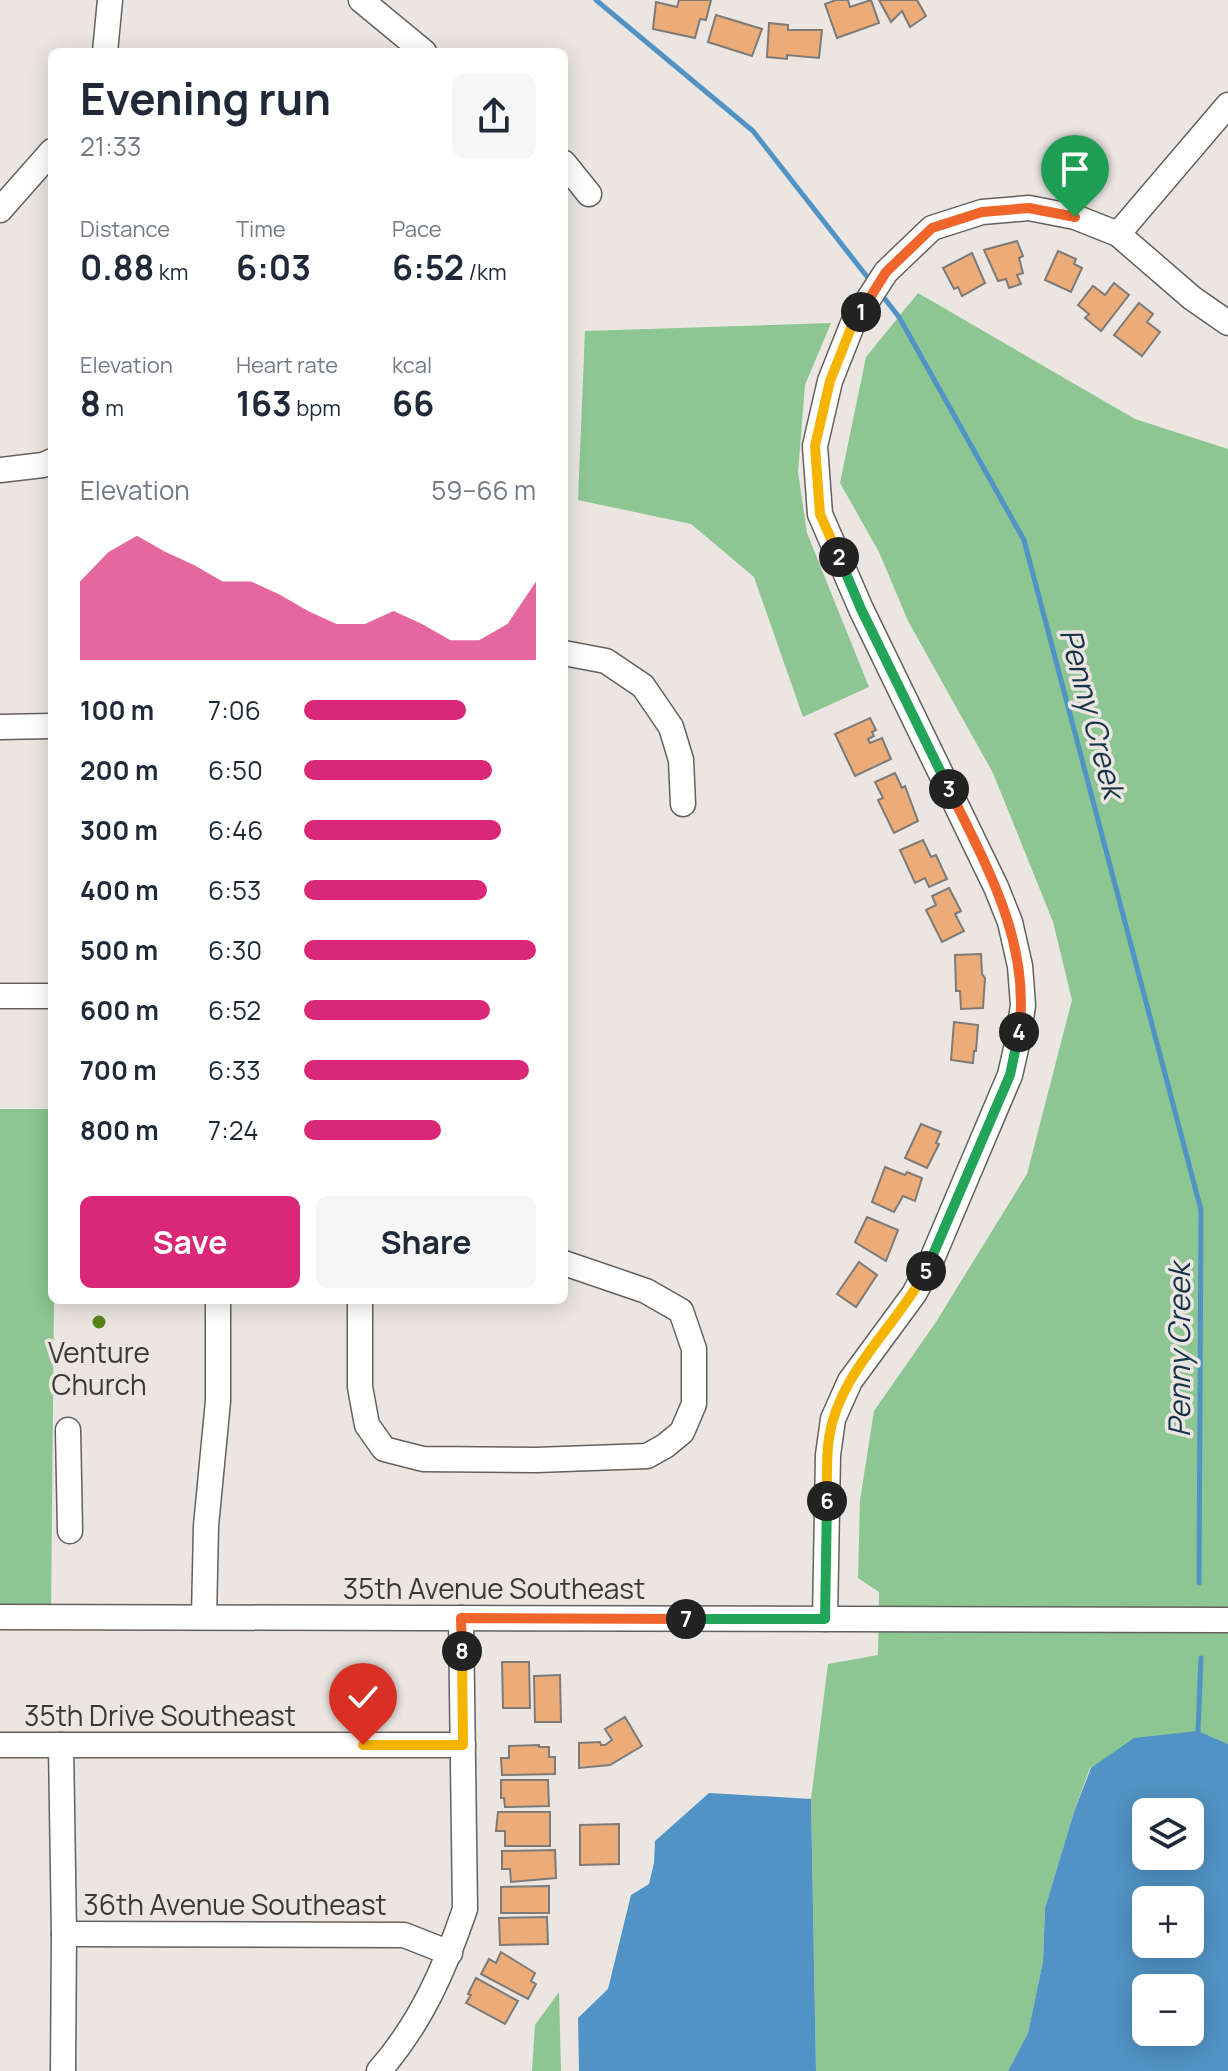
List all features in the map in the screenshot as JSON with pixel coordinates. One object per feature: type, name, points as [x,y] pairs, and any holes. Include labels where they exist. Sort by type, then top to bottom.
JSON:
[{"type":"street","points":[[105,48],[110,0]]},
{"type":"street","points":[[361,0],[412,48]]},
{"type":"street","points":[[1118,234],[1228,105]]},
{"type":"street","points":[[5,193],[48,155]]},
{"type":"street","points":[[568,168],[589,194]]},
{"type":"street","points":[[825,1619],[828,1455],[833,1419],[850,1381],[914,1294],[929,1266],[1010,1075],[1023,1005],[1020,966],[996,887],[861,609],[820,514],[815,446],[835,366],[853,323],[886,272],[932,228],[982,212],[1029,208],[1075,217],[1118,234],[1192,298],[1228,323]]},
{"type":"street","points":[[0,470],[48,463]]},
{"type":"street","points":[[568,654],[606,661],[643,686],[671,727],[681,760],[683,804]]},
{"type":"street","points":[[0,727],[48,726]]},
{"type":"street","points":[[0,996],[48,996]]},
{"type":"street","points":[[360,1304],[360,1387],[367,1425],[384,1449],[423,1459],[536,1460],[647,1456],[682,1432],[694,1404],[694,1349],[681,1311],[646,1291],[568,1264]]},
{"type":"street","points":[[204,1617],[206,1526],[218,1401],[218,1304]]},
{"type":"street","points":[[68,1430],[70,1531]]},
{"type":"street","name":"35th Avenue Southeast","points":[[0,1617],[1228,1620]]},
{"type":"street","points":[[379,2071],[398,2049],[425,2007],[450,1953],[465,1909],[461,1618]]},
{"type":"street","name":"35th Drive Southeast","points":[[0,1745],[463,1745]]},
{"type":"street","points":[[61,1745],[63,2071]]},
{"type":"street","name":"36th Avenue Southeast","points":[[64,1934],[404,1935],[450,1953]]},
{"type":"green space","points":[[918,293],[1135,419],[1228,449],[1228,1744],[1198,1731],[1090,1768],[1045,1908],[1043,1961],[1028,2033],[1008,2071],[816,2071],[811,1799],[828,1664],[878,1655],[879,1592],[858,1578],[860,1500],[874,1411],[936,1322],[1027,1174],[1072,1000],[1053,922],[993,773],[908,621],[879,552],[840,483],[866,357]]},
{"type":"green space","points":[[831,323],[805,385],[798,472],[807,533],[869,687],[803,717],[754,577],[691,524],[578,500],[585,331]]},
{"type":"green space","points":[[0,1109],[48,1109],[48,1304],[54,1304],[51,1617],[0,1617]]},
{"type":"green space","points":[[559,1992],[561,2071],[532,2071],[535,2025]]},
{"type":"water","points":[[1198,1731],[1228,1744],[1228,2071],[1008,2071],[1028,2033],[1043,1961],[1045,1908],[1074,1812],[1091,1768],[1134,1738]]},
{"type":"water","points":[[709,1793],[811,1799],[816,2071],[579,2071],[578,2018],[608,1989],[631,1895],[649,1884],[655,1841]]},
{"type":"building","points":[[679,0],[711,0],[706,20],[700,19],[695,38],[653,29],[656,2],[677,7]]},
{"type":"building","points":[[848,0],[850,7],[871,0],[879,23],[837,38],[825,4]]},
{"type":"building","points":[[879,0],[917,0],[926,16],[910,27],[902,11],[891,22]]},
{"type":"building","points":[[716,15],[762,29],[752,56],[708,42]]},
{"type":"building","points":[[769,23],[788,25],[788,30],[822,30],[819,58],[767,57]]},
{"type":"building","points":[[1017,241],[1023,256],[1019,258],[1023,273],[1017,275],[1021,284],[1009,288],[1006,279],[998,281],[984,250]]},
{"type":"building","points":[[1058,251],[1076,259],[1074,264],[1082,268],[1071,292],[1045,280]]},
{"type":"building","points":[[972,253],[985,283],[962,296],[958,287],[954,289],[943,268]]},
{"type":"building","points":[[1114,283],[1129,295],[1101,331],[1085,318],[1089,314],[1078,305],[1093,286],[1105,295]]},
{"type":"building","points":[[1139,303],[1153,314],[1147,322],[1160,332],[1142,356],[1114,335]]},
{"type":"building","points":[[870,718],[876,730],[872,732],[874,736],[868,739],[870,743],[882,738],[891,759],[855,776],[835,734]]},
{"type":"building","points":[[895,773],[902,788],[905,786],[918,821],[894,833],[878,800],[883,798],[875,782]]},
{"type":"building","points":[[923,840],[931,857],[936,855],[947,879],[929,887],[925,878],[915,883],[900,850]]},
{"type":"building","points":[[949,888],[961,911],[955,914],[964,931],[942,942],[926,910],[936,905],[932,896]]},
{"type":"building","points":[[981,954],[985,978],[983,1008],[961,1009],[960,991],[956,991],[955,955]]},
{"type":"building","points":[[954,1022],[978,1025],[973,1063],[951,1060]]},
{"type":"building","points":[[921,1124],[941,1132],[936,1143],[939,1144],[927,1168],[905,1158]]},
{"type":"building","points":[[885,1167],[922,1178],[915,1201],[903,1196],[894,1212],[872,1202]]},
{"type":"building","points":[[867,1217],[898,1230],[886,1261],[855,1242]]},
{"type":"building","points":[[859,1262],[877,1275],[856,1307],[837,1294]]},
{"type":"building","points":[[502,1662],[529,1662],[530,1708],[503,1708]]},
{"type":"building","points":[[560,1675],[561,1722],[535,1722],[534,1676]]},
{"type":"building","points":[[625,1717],[642,1746],[610,1765],[579,1768],[579,1743],[600,1742],[605,1745],[612,1740],[605,1729]]},
{"type":"building","points":[[509,1746],[549,1747],[549,1757],[555,1757],[555,1774],[502,1775],[501,1758],[509,1758]]},
{"type":"building","points":[[501,1780],[548,1780],[549,1806],[505,1807],[504,1798],[501,1798]]},
{"type":"building","points":[[498,1812],[550,1812],[550,1846],[505,1846],[505,1831],[496,1831]]},
{"type":"building","points":[[619,1824],[619,1864],[580,1865],[580,1825]]},
{"type":"building","points":[[555,1850],[556,1878],[511,1882],[510,1869],[502,1869],[502,1851]]},
{"type":"building","points":[[549,1886],[549,1913],[501,1913],[501,1887]]},
{"type":"building","points":[[547,1917],[548,1944],[500,1945],[499,1918]]},
{"type":"building","points":[[501,1952],[535,1973],[531,1981],[536,1984],[528,1999],[481,1974],[489,1959],[496,1963]]},
{"type":"building","points":[[476,1978],[518,2001],[505,2024],[466,2003]]},
{"type":"waterway","name":"Penny Creek","points":[[596,0],[753,131],[872,283]]},
{"type":"waterway","name":"Penny Creek","points":[[881,294],[899,317],[1024,540],[1201,1210],[1199,1583]]},
{"type":"waterway","name":"Penny Creek","points":[[1198,1731],[1201,1658]]},
{"type":"place","name":"Venture Church","points":[[99,1322]]},
{"type":"route","points":[[363,1745],[463,1745],[461,1618],[825,1619],[828,1455],[833,1419],[850,1381],[914,1294],[929,1266],[1010,1075],[1023,1005],[1020,966],[1010,922],[996,887],[861,609],[820,514],[815,446],[830,381],[853,323],[886,272],[932,228],[982,212],[1029,208],[1075,217]]}]
